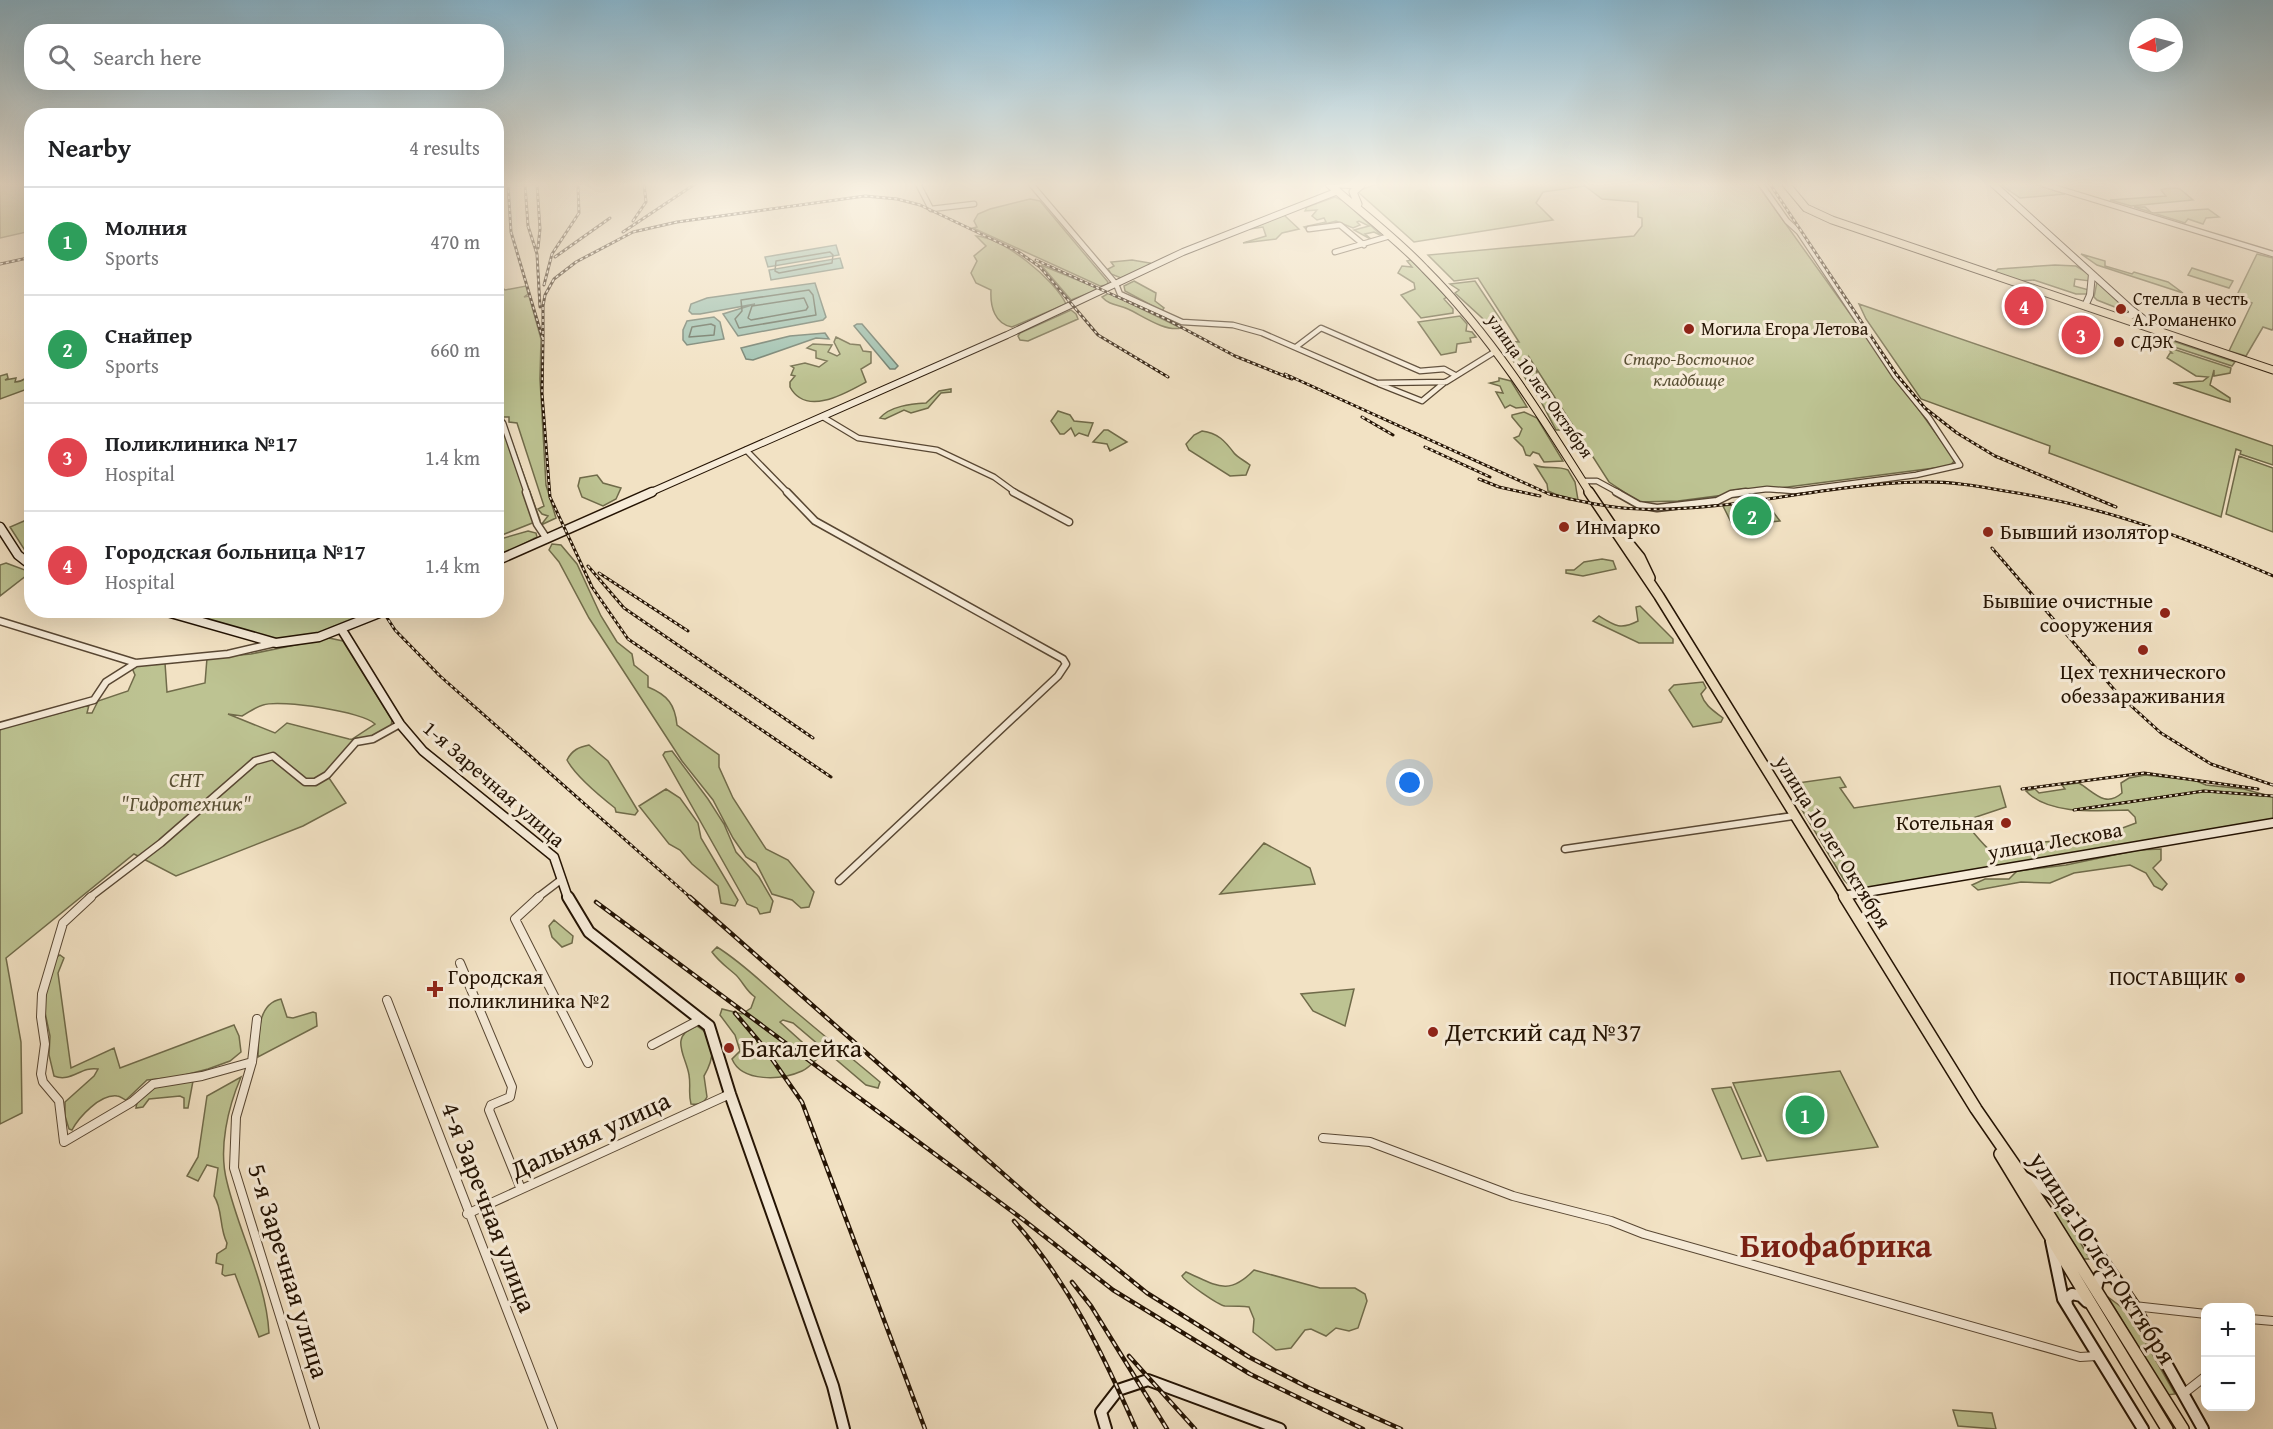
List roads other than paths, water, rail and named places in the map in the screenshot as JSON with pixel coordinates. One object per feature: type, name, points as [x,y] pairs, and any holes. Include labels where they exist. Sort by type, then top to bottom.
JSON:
[{"type":"main road","name":"улица 10 лет Октября","points":[[1405,251],[1440,284],[1496,351],[1607,518],[1640,557],[1654,589],[1793,816],[1980,1115],[2021,1175],[2183,1429]]},
{"type":"main road","points":[[1925,251],[2273,370]]},
{"type":"main road","name":"улица 10 лет Октября","points":[[1980,1115],[2089,1304],[2167,1429]]},
{"type":"street","points":[[1088,251],[1116,284],[1120,294],[1164,316],[1186,323],[1239,327],[1296,347],[1422,401],[1455,375],[1496,351]]},
{"type":"street","points":[[504,557],[823,417],[1187,251]]},
{"type":"street","points":[[1335,252],[1340,251]]},
{"type":"street","points":[[1584,481],[1598,481],[1644,507],[1657,508],[1720,501],[1735,493],[1771,488],[1794,491],[1916,475],[1960,465],[1929,418],[1891,370],[1811,251]]},
{"type":"street","points":[[2066,251],[2132,310],[2166,334]]},
{"type":"street","points":[[2085,306],[2094,276]]},
{"type":"street","points":[[2120,318],[2132,315],[2132,310]]},
{"type":"street","points":[[1296,347],[1321,328],[1420,370],[1444,369],[1455,375]]},
{"type":"street","points":[[1377,383],[1446,382]]},
{"type":"street","points":[[823,417],[858,438],[937,450],[994,477],[1010,490],[1057,513],[1069,522]]},
{"type":"street","points":[[504,426],[537,524],[547,538]]},
{"type":"street","points":[[746,450],[815,521],[1057,656],[1066,664],[1058,676],[839,881]]},
{"type":"street","points":[[0,527],[18,555],[24,560]]},
{"type":"street","points":[[188,618],[276,643]]},
{"type":"street","points":[[0,621],[136,663],[228,654],[276,643],[297,642],[342,630],[369,618]]},
{"type":"street","name":"1-я Заречная улица","points":[[342,630],[400,724],[423,751],[548,850],[559,866],[570,904],[589,932],[701,1019],[713,1033],[730,1094],[827,1368],[844,1429]]},
{"type":"street","points":[[0,726],[94,700],[106,680],[136,663]]},
{"type":"street","points":[[252,1062],[202,1076],[153,1084],[132,1102],[64,1142],[59,1101],[43,1082],[41,1074],[45,1044],[40,1017],[42,994],[60,940],[61,927],[84,902],[161,843],[255,761],[273,756],[305,783],[315,782],[327,775],[356,742],[379,737],[400,724]]},
{"type":"street","points":[[1565,849],[1793,816]]},
{"type":"street","name":"улица Лескова","points":[[1843,896],[2273,823]]},
{"type":"street","points":[[562,879],[520,911],[515,920],[588,1063]]},
{"type":"street","points":[[460,963],[512,1087],[510,1097],[491,1105],[489,1110],[521,1189]]},
{"type":"street","name":"4-я Заречная улица","points":[[387,1000],[553,1429]]},
{"type":"street","name":"5-я Заречная улица","points":[[257,1019],[252,1062],[236,1117],[233,1143],[234,1168],[315,1429]]},
{"type":"street","points":[[652,1045],[701,1019]]},
{"type":"street","name":"Дальняя улица","points":[[468,1214],[730,1094]]},
{"type":"street","points":[[1323,1138],[1370,1142],[1512,1196],[1611,1221],[1644,1234],[1981,1330],[2080,1357],[2097,1356]]},
{"type":"street","points":[[2021,1175],[2061,1202],[2133,1306],[2203,1429]]},
{"type":"street","points":[[2051,1240],[2058,1285],[2068,1308],[2143,1429]]},
{"type":"street","points":[[2096,1292],[2099,1277],[2112,1276]]},
{"type":"street","points":[[2068,1308],[2066,1299],[2072,1294],[2081,1296],[2089,1304]]},
{"type":"street","points":[[2133,1306],[2201,1314]]},
{"type":"street","points":[[2255,1319],[2273,1321]]},
{"type":"street","points":[[2183,1394],[2201,1379]]},
{"type":"street","points":[[1106,1429],[1101,1412],[1109,1399],[1118,1390],[1148,1380],[1280,1429]]},
{"type":"water","points":[[802,251],[838,251],[839,255],[768,267],[765,257]]},
{"type":"water","points":[[840,258],[843,268],[771,280],[769,270]]},
{"type":"water","points":[[815,283],[826,317],[823,320],[738,336],[723,314],[755,304],[700,314],[692,314],[689,311],[691,304],[707,298]]},
{"type":"water","points":[[714,317],[720,322],[724,339],[687,345],[683,340],[683,330],[687,321]]},
{"type":"water","points":[[862,324],[898,366],[895,369],[890,369],[854,326]]},
{"type":"water","points":[[825,333],[829,339],[816,338],[753,360],[746,359],[741,348],[790,336]]},
{"type":"railway","points":[[517,251],[543,340]]},
{"type":"railway","points":[[536,251],[540,307]]},
{"type":"railway","points":[[544,285],[554,251]]},
{"type":"railway","points":[[555,257],[564,251]]},
{"type":"railway","points":[[543,340],[543,306],[545,295],[554,279],[576,262],[597,251]]},
{"type":"railway","points":[[1016,251],[1040,267],[1098,335],[1168,377]]},
{"type":"railway","points":[[1814,251],[1896,374],[1925,408],[1957,433],[1995,456],[2116,507]]},
{"type":"railway","points":[[0,264],[24,259]]},
{"type":"railway","points":[[1036,260],[1164,318],[1235,356],[1292,379]]},
{"type":"railway","points":[[543,340],[542,393],[550,497],[592,587],[628,639],[831,777]]},
{"type":"railway","points":[[1285,374],[1549,494],[1582,502],[1639,509],[1674,509],[1849,487],[1930,482],[1962,484],[2041,497],[2109,514],[2174,535],[2273,576]]},
{"type":"railway","points":[[1362,417],[1393,435]]},
{"type":"railway","points":[[1425,447],[1490,477]]},
{"type":"railway","points":[[1479,479],[1499,487],[1540,496]]},
{"type":"railway","points":[[1992,548],[2118,694],[2161,733],[2211,764],[2273,785]]},
{"type":"railway","points":[[588,566],[624,608],[813,738]]},
{"type":"railway","points":[[599,573],[688,631]]},
{"type":"railway","points":[[387,618],[395,630],[440,676],[691,898]]},
{"type":"railway","points":[[2022,789],[2144,773],[2258,789]]},
{"type":"railway","points":[[2074,810],[2204,791],[2273,796]]},
{"type":"railway","points":[[690,897],[1041,1207],[1147,1293],[1249,1357],[1309,1388],[1401,1429]]},
{"type":"railway","points":[[596,902],[1025,1221],[1113,1290],[1250,1374],[1363,1429]]},
{"type":"railway","points":[[735,1013],[763,1046],[802,1102],[925,1429]]},
{"type":"railway","points":[[1014,1221],[1052,1269],[1068,1294],[1111,1374],[1136,1429]]},
{"type":"railway","points":[[1072,1282],[1091,1306],[1167,1429]]},
{"type":"railway","points":[[1129,1356],[1195,1429]]},
{"type":"place","name":"Городская больница №17","points":[[2024,306]]},
{"type":"place","name":"Стелла в честь А.Романенко","points":[[2121,309]]},
{"type":"place","name":"Могила Егора Летова","points":[[1689,329]]},
{"type":"place","name":"Поликлиника №17","points":[[2081,335]]},
{"type":"place","name":"СДЭК","points":[[2119,342]]},
{"type":"place","name":"Снайпер","points":[[1752,516]]},
{"type":"place","name":"Инмарко","points":[[1564,527]]},
{"type":"place","name":"Бывший изолятор","points":[[1988,532]]},
{"type":"place","name":"Бывшие очистные сооружения","points":[[2165,613]]},
{"type":"place","name":"Цех технического обеззараживания","points":[[2143,650]]},
{"type":"place","name":"Котельная","points":[[2006,823]]},
{"type":"place","name":"ПОСТАВЩИК","points":[[2240,978]]},
{"type":"place","name":"Городская поликлиника №2","points":[[435,989]]},
{"type":"place","name":"Детский сад №37","points":[[1433,1032]]},
{"type":"place","name":"Бакалейка","points":[[729,1048]]},
{"type":"place","name":"Молния","points":[[1805,1115]]},
{"type":"district","name":"Биофабрика","points":[[1836,1245]]},
{"type":"park label","name":"Старо-Восточное кладбище","points":[[1689,370]]},
{"type":"park label","name":"СНТ \"Гидротехник\"","points":[[186,792]]}]
